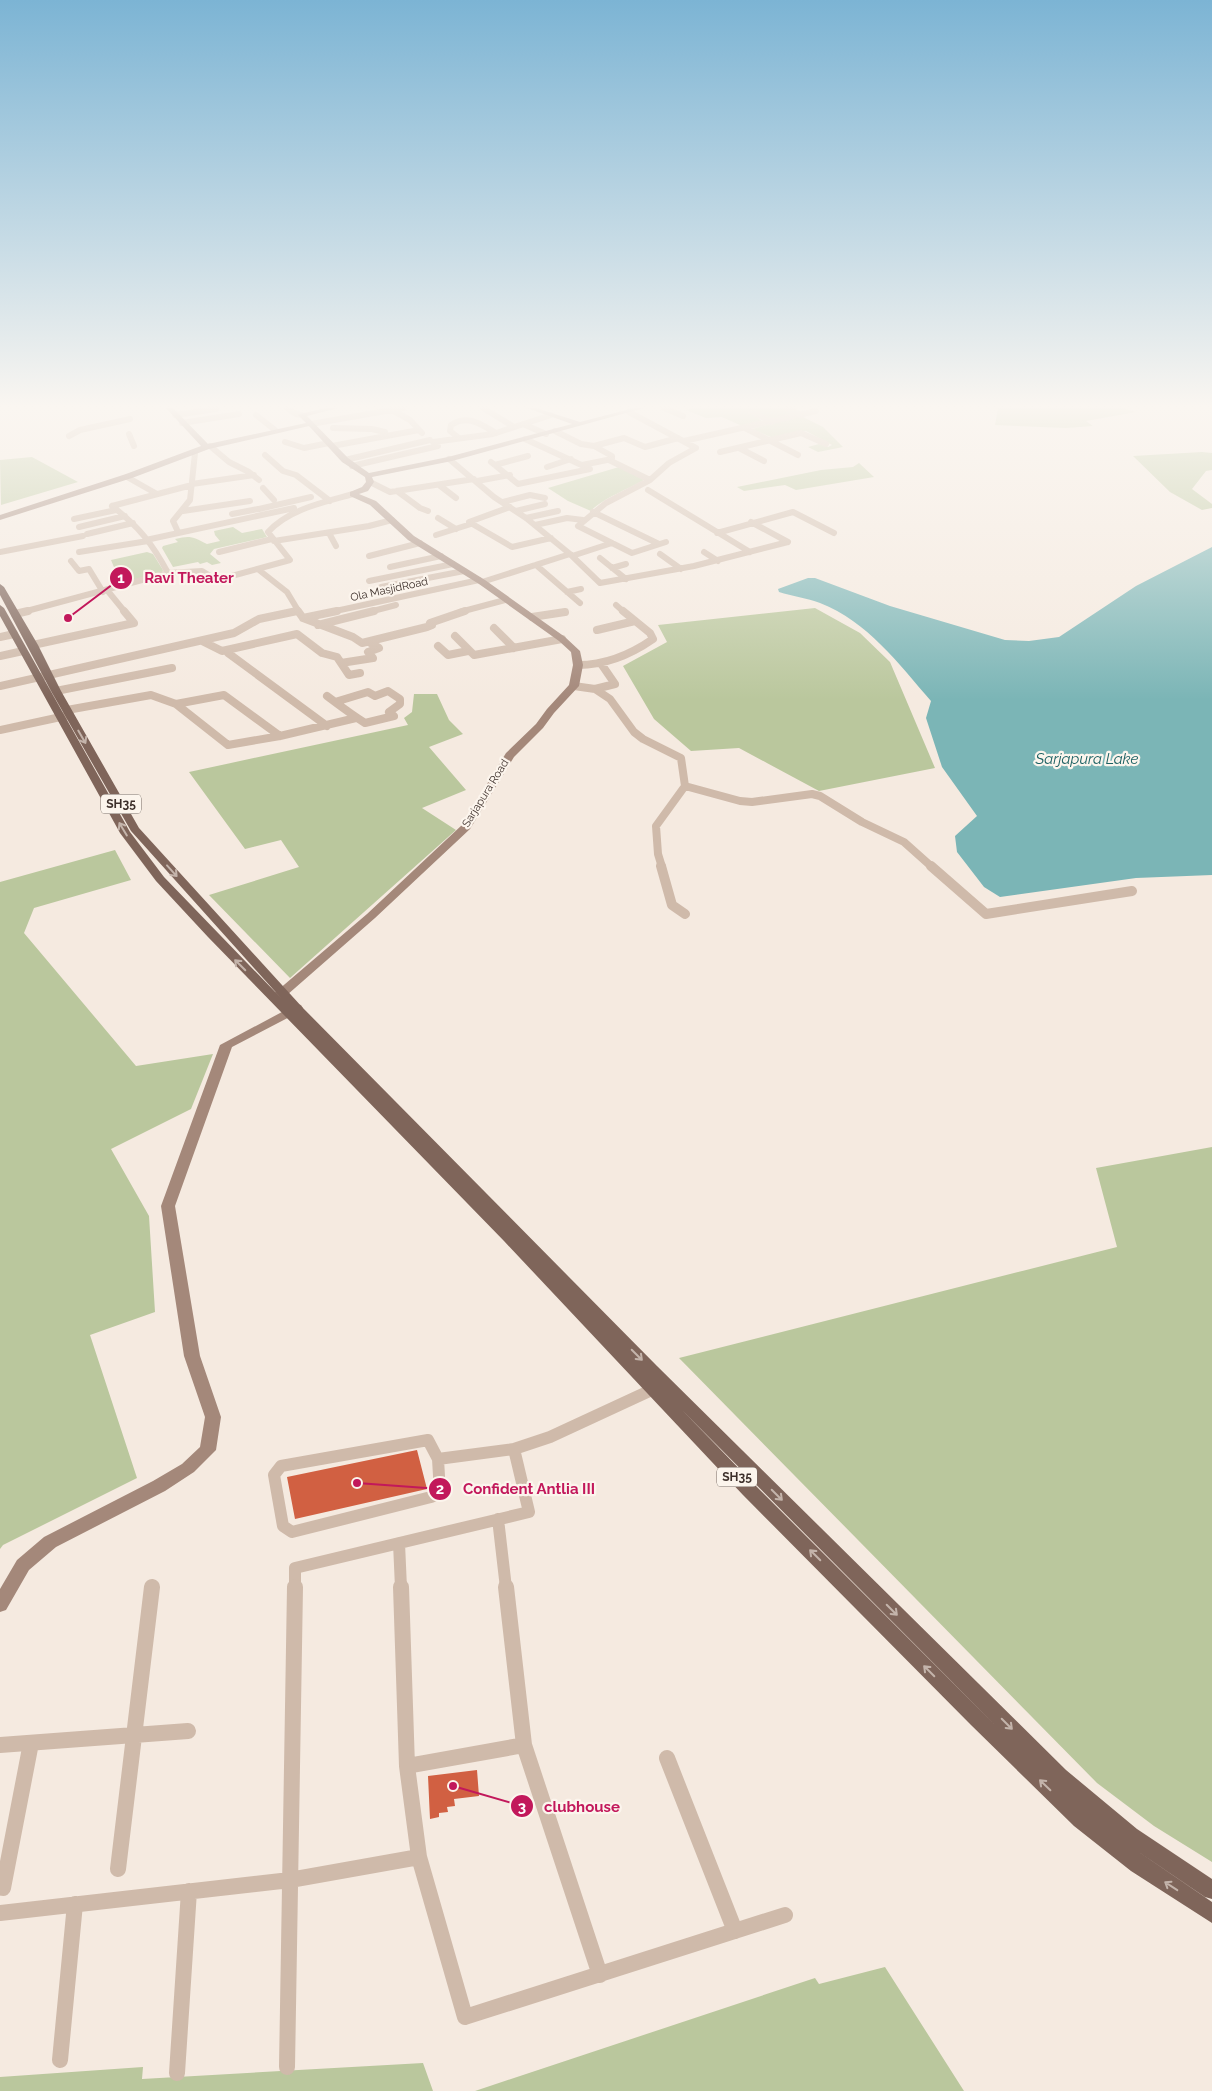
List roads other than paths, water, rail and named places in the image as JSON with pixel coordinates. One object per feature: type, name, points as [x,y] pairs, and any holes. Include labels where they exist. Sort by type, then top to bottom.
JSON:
[{"type":"main road","name":"SH35","points":[[0,586],[14,620],[14,634],[23,651],[56,691],[65,714]]},
{"type":"main road","name":"SH35","points":[[0,608],[14,620],[33,645],[44,677],[125,832],[160,879],[279,996],[502,1231],[1059,1776],[1130,1835],[1212,1890]]},
{"type":"main road","name":"SH35","points":[[659,1386],[770,1510],[977,1719],[1081,1820],[1138,1864],[1212,1913]]},
{"type":"street","points":[[0,513],[27,506]]},
{"type":"street","points":[[0,518],[31,506]]},
{"type":"street","points":[[114,506],[112,506],[116,510],[133,523],[154,547],[168,573]]},
{"type":"street","points":[[176,529],[173,522],[186,506]]},
{"type":"street","points":[[183,511],[239,506]]},
{"type":"street","points":[[79,552],[147,540],[248,506]]},
{"type":"street","points":[[255,506],[265,515]]},
{"type":"street","points":[[176,529],[265,515],[306,506]]},
{"type":"street","points":[[14,620],[168,573],[202,570],[217,580],[290,560],[268,532],[272,526],[284,517],[318,506]]},
{"type":"street","points":[[376,506],[420,543],[481,581],[562,639],[574,651],[578,665],[574,686],[595,689],[615,684],[602,665]]},
{"type":"street","points":[[417,506],[428,511]]},
{"type":"street","points":[[508,506],[551,538],[600,583],[626,580],[718,561],[788,542],[752,522]]},
{"type":"street","points":[[471,524],[469,522],[471,521],[527,506]]},
{"type":"street","points":[[604,506],[593,512],[578,526],[632,553],[666,542]]},
{"type":"street","points":[[673,506],[750,552]]},
{"type":"street","points":[[74,519],[116,510]]},
{"type":"street","points":[[526,518],[558,511]]},
{"type":"street","points":[[593,512],[658,544]]},
{"type":"street","points":[[717,533],[793,512],[834,533]]},
{"type":"street","points":[[79,527],[125,516]]},
{"type":"street","points":[[438,518],[456,529]]},
{"type":"street","points":[[535,525],[571,518],[583,520]]},
{"type":"street","points":[[219,552],[273,540],[329,533],[392,520]]},
{"type":"street","points":[[0,552],[133,523]]},
{"type":"street","points":[[436,535],[471,524],[512,547],[551,538]]},
{"type":"street","points":[[329,533],[336,546]]},
{"type":"street","points":[[369,556],[420,543]]},
{"type":"street","name":"Ola MasjidRoad","points":[[303,618],[481,581],[612,543]]},
{"type":"street","points":[[704,552],[718,561]]},
{"type":"street","points":[[660,554],[681,569]]},
{"type":"street","points":[[390,567],[441,556]]},
{"type":"street","points":[[600,558],[626,580]]},
{"type":"street","points":[[33,645],[134,623],[105,591],[89,569],[79,571],[70,561]]},
{"type":"street","points":[[369,582],[453,564]]},
{"type":"street","points":[[612,568],[626,564]]},
{"type":"street","points":[[536,565],[580,603]]},
{"type":"street","points":[[259,570],[287,592],[303,618],[353,637],[362,643],[427,627],[432,625],[430,623],[452,614],[505,600]]},
{"type":"street","points":[[381,587],[464,571]]},
{"type":"street","points":[[567,592],[581,589]]},
{"type":"street","points":[[318,625],[396,605]]},
{"type":"street","points":[[578,665],[602,665],[645,645],[653,639],[650,633],[616,605]]},
{"type":"street","points":[[0,686],[202,641],[234,632],[259,619],[297,611]]},
{"type":"street","points":[[532,617],[565,612]]},
{"type":"street","points":[[597,630],[635,621]]},
{"type":"street","points":[[494,628],[514,648]]},
{"type":"street","points":[[0,638],[14,634]]},
{"type":"street","points":[[202,641],[222,651],[297,634],[322,653],[337,657],[349,675],[360,673]]},
{"type":"street","points":[[455,636],[474,655],[562,639]]},
{"type":"street","points":[[342,663],[374,658],[368,652],[379,648],[370,642]]},
{"type":"street","points":[[438,646],[448,655],[468,651]]},
{"type":"street","points":[[0,656],[23,651]]},
{"type":"street","points":[[228,653],[327,726]]},
{"type":"street","points":[[56,691],[172,668]]},
{"type":"street","name":"Sarjapura Road","points":[[279,996],[371,916],[466,827],[510,755],[540,726],[550,710],[574,686]]},
{"type":"street","points":[[595,689],[610,699],[634,732],[643,739],[681,758],[685,786],[656,826],[658,854],[672,905],[685,914]]},
{"type":"street","points":[[327,696],[365,723],[394,716],[389,712],[400,704],[400,699],[388,692],[375,696],[368,692],[336,702]]},
{"type":"street","points":[[0,730],[151,695],[176,704],[228,745],[280,736],[356,718]]},
{"type":"street","points":[[176,704],[224,695],[280,736]]},
{"type":"street","points":[[685,786],[740,801],[752,802],[812,794],[820,796],[862,822],[904,842],[986,914],[1132,891]]},
{"type":"street","points":[[0,1605],[23,1565],[50,1542],[159,1486],[188,1468],[208,1450],[214,1418],[192,1356],[168,1206],[226,1045],[292,1010]]},
{"type":"street","points":[[438,1459],[514,1449],[550,1437],[659,1386]]},
{"type":"street","points":[[428,1440],[438,1459],[440,1493],[431,1498],[292,1532],[283,1526],[274,1474],[281,1466],[428,1440]]},
{"type":"street","points":[[288,2067],[295,1568],[529,1512],[514,1449]]},
{"type":"street","points":[[498,1519],[524,1745],[600,1975]]},
{"type":"street","points":[[399,1543],[406,1766],[419,1857],[464,2017],[785,1915]]},
{"type":"street","points":[[118,1869],[152,1586]]},
{"type":"street","points":[[0,1745],[188,1731]]},
{"type":"street","points":[[3,1888],[31,1743]]},
{"type":"street","points":[[406,1766],[524,1745]]},
{"type":"street","points":[[667,1758],[735,1931]]},
{"type":"street","points":[[0,1913],[290,1880],[419,1857]]},
{"type":"street","points":[[177,2073],[189,1892]]},
{"type":"street","points":[[60,2060],[75,1904]]},
{"type":"water","name":"Sarjapura Lake","points":[[1212,547],[1212,875],[1136,878],[1000,897],[984,887],[957,852],[955,836],[977,816],[942,767],[926,718],[931,701],[894,658],[868,632],[853,621],[820,603],[779,592],[778,589],[808,578],[815,578],[890,606],[1005,640],[1029,641],[1059,637],[1136,586]]},
{"type":"place","name":"Ravi Theater","points":[[68,618]]},
{"type":"place","name":"Confident Antlia III","points":[[357,1483]]},
{"type":"place","name":"clubhouse","points":[[453,1786]]}]
